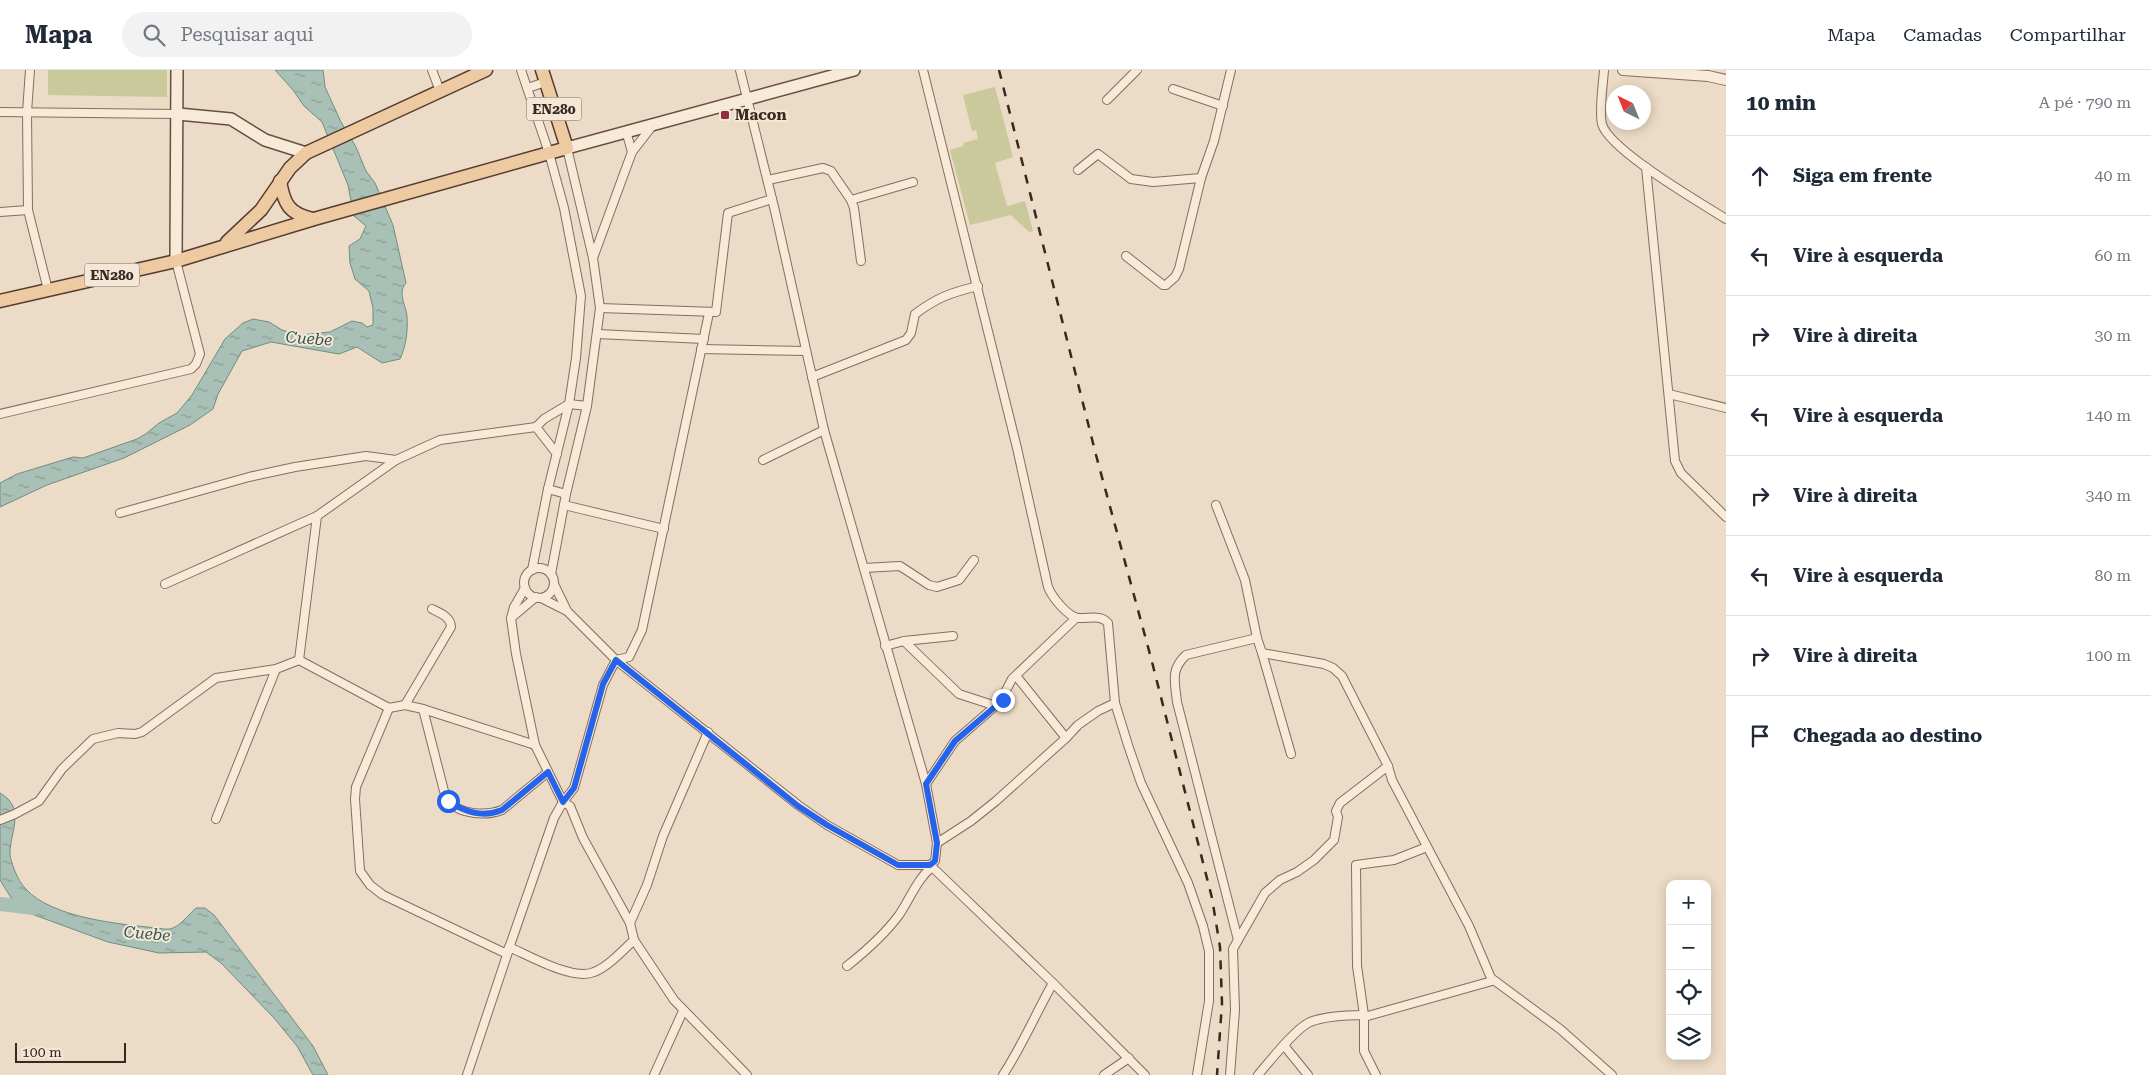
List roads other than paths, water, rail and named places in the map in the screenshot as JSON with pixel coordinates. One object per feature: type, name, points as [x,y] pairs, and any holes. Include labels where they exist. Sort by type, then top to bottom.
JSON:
[{"type":"main road","points":[[176,261],[178,70]]},
{"type":"main road","name":"EN280","points":[[223,246],[261,210],[290,168],[306,153],[486,70]]},
{"type":"main road","points":[[567,148],[854,70]]},
{"type":"main road","name":"EN280","points":[[0,300],[176,261],[314,219],[567,148],[543,76]]},
{"type":"main road","points":[[178,114],[232,119],[265,140],[306,153]]},
{"type":"main road","points":[[280,181],[282,193],[291,210],[298,216],[314,219]]},
{"type":"street","points":[[30,70],[27,112],[28,210],[48,290]]},
{"type":"street","points":[[432,70],[440,91]]},
{"type":"street","points":[[521,70],[549,153],[564,208],[581,296],[576,358],[569,404],[548,489],[532,570],[525,578],[525,588],[514,607],[511,618],[516,654],[535,745],[563,802],[570,806],[583,838],[630,923],[634,940],[683,1011],[747,1075]]},
{"type":"street","points":[[740,70],[768,180],[824,430],[846,513],[864,568],[926,784],[937,843],[935,861],[923,876],[900,914],[848,966]]},
{"type":"street","points":[[923,70],[978,286],[1048,587],[1059,604],[1076,618],[1101,618],[1106,620],[1110,627],[1115,703],[1141,783],[1188,883],[1205,934],[1209,952],[1209,1001],[1197,1075]]},
{"type":"street","points":[[1107,100],[1136,70]]},
{"type":"street","points":[[1126,256],[1163,285],[1175,277],[1179,269],[1201,178],[1214,141],[1231,70]]},
{"type":"street","points":[[1604,70],[1602,125],[1617,144],[1646,166],[1726,219]]},
{"type":"street","points":[[1623,70],[1708,76],[1726,80]]},
{"type":"street","points":[[528,88],[543,76]]},
{"type":"street","points":[[1172,89],[1223,106]]},
{"type":"street","points":[[0,112],[178,114]]},
{"type":"street","points":[[593,258],[632,152],[654,124]]},
{"type":"street","points":[[626,132],[632,152]]},
{"type":"street","points":[[567,148],[593,258],[600,308],[587,406],[566,494],[551,574],[567,611],[616,660],[798,806],[898,865],[931,866],[1053,983],[1145,1075]]},
{"type":"street","points":[[1078,170],[1098,154],[1132,179],[1152,182],[1201,178]]},
{"type":"street","points":[[1646,166],[1674,461],[1681,473],[1726,517]]},
{"type":"street","points":[[768,180],[828,168],[851,200],[854,208],[861,261]]},
{"type":"street","points":[[851,200],[913,182]]},
{"type":"street","points":[[600,308],[716,312],[728,213],[772,199]]},
{"type":"street","points":[[0,212],[28,210]]},
{"type":"street","points":[[0,414],[191,369],[196,364],[200,354],[176,261]]},
{"type":"street","points":[[812,377],[906,340],[911,333],[915,314],[936,299],[950,293],[978,286]]},
{"type":"street","points":[[581,296],[598,294]]},
{"type":"street","points":[[467,1075],[554,818],[574,788],[603,684],[616,660],[629,657],[642,630],[709,313]]},
{"type":"street","points":[[597,334],[704,339]]},
{"type":"street","points":[[701,349],[806,350]]},
{"type":"street","points":[[1669,394],[1726,408]]},
{"type":"street","points":[[165,584],[317,516],[396,460],[440,440],[536,427],[544,419],[569,404],[587,406]]},
{"type":"street","points":[[536,427],[557,454]]},
{"type":"street","points":[[763,460],[824,430]]},
{"type":"street","points":[[120,513],[150,503],[295,467],[366,456],[396,460]]},
{"type":"street","points":[[548,489],[566,494]]},
{"type":"street","points":[[564,505],[664,529]]},
{"type":"street","points":[[1216,505],[1245,580],[1257,638],[1291,754]]},
{"type":"street","points":[[299,660],[317,516]]},
{"type":"street","points":[[864,568],[900,566],[937,587],[959,580],[974,560]]},
{"type":"street","points":[[532,570],[542,568],[551,574]]},
{"type":"street","points":[[511,618],[538,598],[550,593],[554,584]]},
{"type":"street","points":[[525,588],[531,596],[567,611]]},
{"type":"street","points":[[405,705],[451,627],[447,618],[432,609]]},
{"type":"street","points":[[926,784],[955,741],[1003,700],[1012,679],[1017,677],[1076,618]]},
{"type":"street","points":[[886,646],[904,641],[952,636]]},
{"type":"street","points":[[1238,940],[1177,702],[1175,669],[1178,662],[1186,655],[1257,638]]},
{"type":"street","points":[[904,641],[959,694],[996,706]]},
{"type":"street","points":[[1262,653],[1324,664],[1338,671],[1388,766],[1392,780],[1469,926],[1491,978],[1560,1029],[1612,1075]]},
{"type":"street","points":[[0,820],[15,814],[39,800],[62,769],[94,739],[118,733],[135,734],[142,732],[216,678],[276,669],[299,660],[389,708],[405,705],[423,709],[535,745]]},
{"type":"street","points":[[216,819],[276,669]]},
{"type":"street","points":[[1017,677],[1066,738]]},
{"type":"street","points":[[937,843],[990,806],[1078,725],[1098,711],[1115,703]]},
{"type":"street","points":[[389,708],[356,787],[354,810],[360,871],[370,885],[383,895],[508,950],[571,973],[587,974],[603,968],[634,940]]},
{"type":"street","points":[[423,709],[444,791],[448,801],[463,810],[478,814],[502,810],[548,772]]},
{"type":"street","points":[[630,923],[647,885],[663,836],[708,732]]},
{"type":"street","points":[[1230,1075],[1235,1010],[1233,949],[1265,892],[1280,880],[1297,872],[1314,860],[1334,840],[1338,818],[1336,811],[1340,803],[1388,766]]},
{"type":"street","points":[[1376,1075],[1364,1051],[1364,1014],[1357,966],[1356,865],[1394,860],[1427,847]]},
{"type":"street","points":[[1258,1075],[1285,1044],[1309,1023],[1345,1015],[1364,1014],[1364,1017],[1492,981],[1491,978]]},
{"type":"street","points":[[1003,1075],[1014,1058],[1032,1020],[1053,983]]},
{"type":"street","points":[[654,1075],[683,1011]]},
{"type":"street","points":[[1285,1044],[1286,1048],[1308,1075]]},
{"type":"street","points":[[1104,1075],[1129,1058]]},
{"type":"water","name":"Cuebe","points":[[275,70],[323,70],[325,87],[341,122],[356,147],[366,171],[375,183],[393,225],[406,283],[403,287],[402,295],[407,316],[407,333],[400,359],[382,363],[357,347],[339,354],[271,342],[242,351],[218,394],[213,409],[190,425],[124,458],[47,485],[0,507],[0,483],[17,474],[73,457],[83,458],[137,439],[177,413],[192,395],[225,339],[243,323],[253,319],[269,322],[282,330],[300,335],[330,332],[352,321],[362,323],[367,327],[373,325],[373,308],[369,291],[355,279],[350,263],[349,246],[360,239],[366,226],[354,216],[348,185],[322,122],[304,106]]},
{"type":"water","name":"Cuebe","points":[[0,793],[13,806],[15,814],[10,847],[12,862],[21,883],[31,894],[45,903],[79,916],[115,923],[165,929],[178,925],[196,908],[205,908],[214,915],[313,1046],[328,1075],[313,1075],[297,1046],[274,1018],[221,963],[206,952],[159,953],[108,942],[18,909],[0,880]]},
{"type":"waterway","points":[[0,904],[34,908]]},
{"type":"railway","points":[[999,70],[1096,455],[1151,658],[1212,898],[1220,947],[1222,1003],[1217,1075]]},
{"type":"place","name":"Macon","points":[[725,115]]}]
